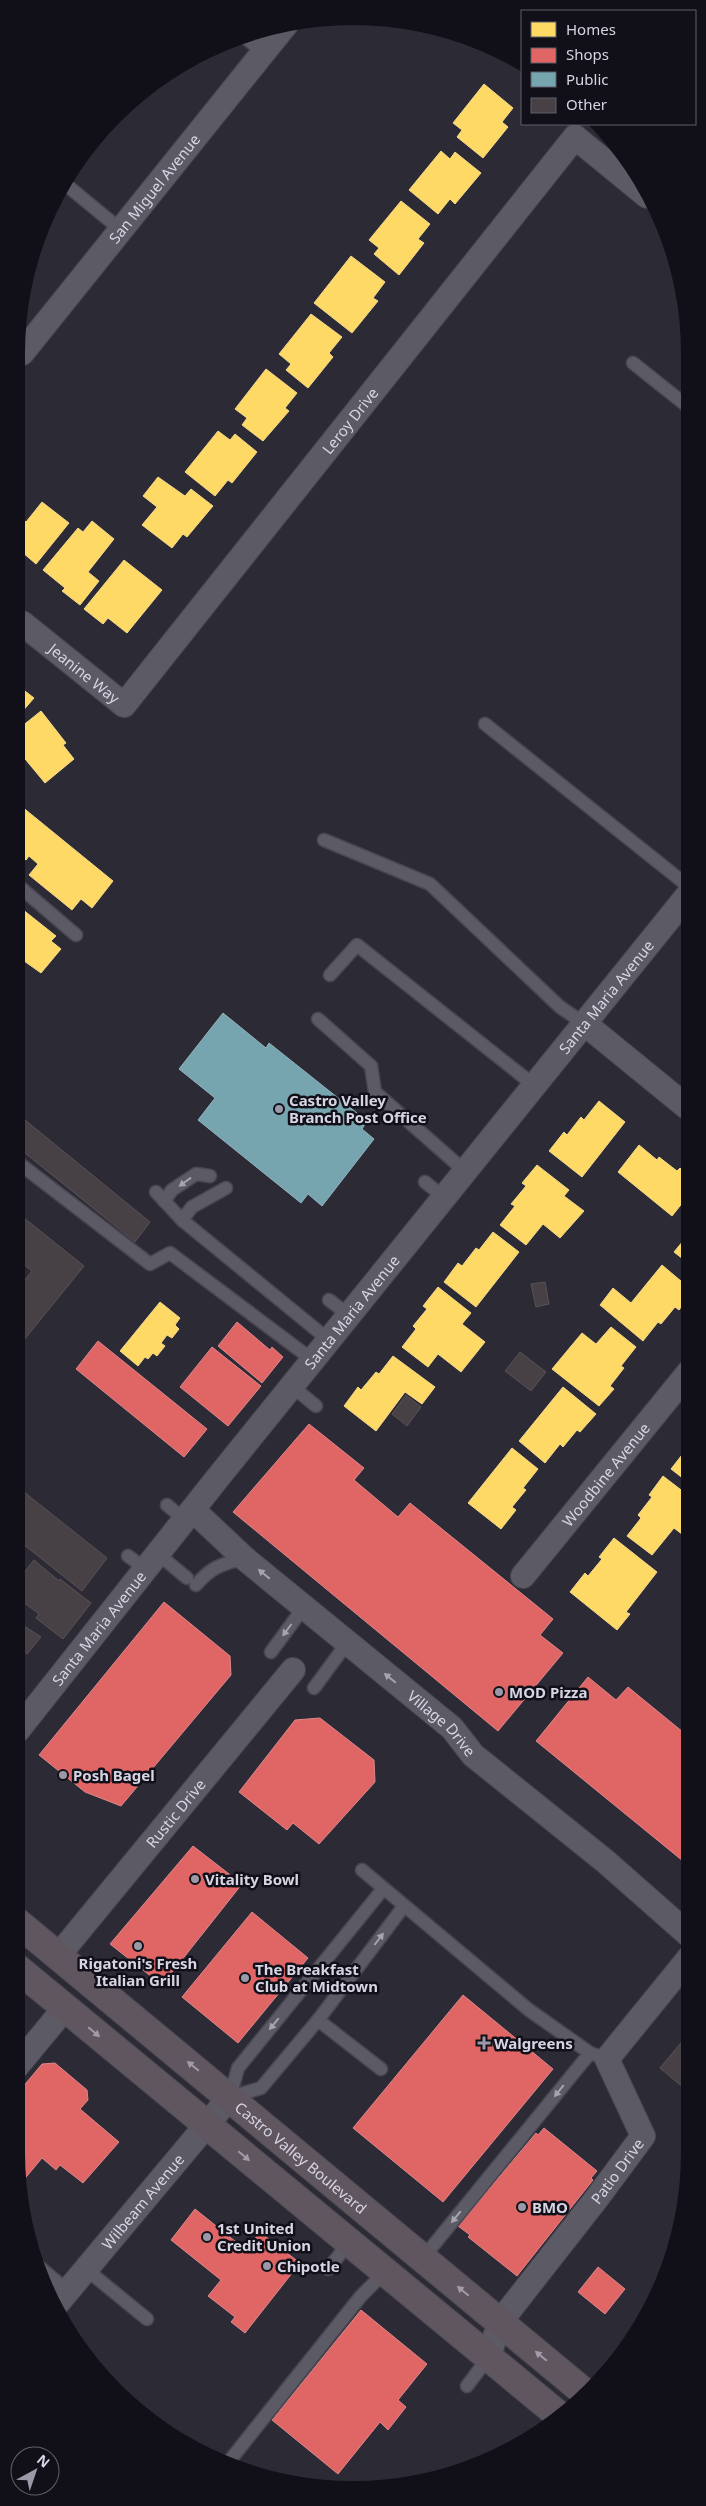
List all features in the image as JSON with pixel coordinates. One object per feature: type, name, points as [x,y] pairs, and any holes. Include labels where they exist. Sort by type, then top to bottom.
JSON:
[{"type":"main road","name":"Castro Valley Boulevard","points":[[25,1929],[581,2389]]},
{"type":"main road","points":[[25,1975],[384,2273],[555,2412]]},
{"type":"street","name":"San Miguel Avenue","points":[[25,349],[278,34]]},
{"type":"street","name":"Leroy Drive","points":[[124,705],[575,137],[636,187]]},
{"type":"street","name":"Jeanine Way","points":[[25,626],[124,705]]},
{"type":"street","name":"Santa Maria Avenue","points":[[25,1721],[144,1560],[189,1515],[681,904]]},
{"type":"street","points":[[585,1024],[681,1102]]},
{"type":"street","name":"Woodbine Avenue","points":[[523,1576],[681,1381]]},
{"type":"street","name":"Village Drive","points":[[189,1515],[452,1728],[474,1755],[605,1861],[681,1928]]},
{"type":"street","name":"Rustic Drive","points":[[58,1956],[293,1670]]},
{"type":"street","points":[[598,2056],[681,1968]]},
{"type":"street","points":[[25,2055],[65,2008]]},
{"type":"street","name":"Patio Drive","points":[[488,2358],[500,2322],[643,2136],[598,2056]]},
{"type":"street","name":"Wilbeam Avenue","points":[[62,2298],[230,2097]]},
{"type":"lane","points":[[250,41],[263,52]]},
{"type":"lane","points":[[70,188],[121,230]]},
{"type":"lane","points":[[633,363],[681,401]]},
{"type":"lane","points":[[485,724],[681,880]]},
{"type":"lane","points":[[324,840],[430,884],[560,1007],[585,1024]]},
{"type":"lane","points":[[25,891],[76,935]]},
{"type":"lane","points":[[330,975],[357,945],[535,1086]]},
{"type":"lane","points":[[318,1018],[371,1066],[375,1092],[466,1172]]},
{"type":"lane","points":[[25,1168],[150,1264],[170,1253],[314,1361]]},
{"type":"lane","points":[[210,1176],[196,1174],[160,1196],[182,1220],[330,1341]]},
{"type":"lane","points":[[425,1182],[445,1198]]},
{"type":"lane","points":[[182,1220],[192,1207],[226,1188]]},
{"type":"lane","points":[[329,1300],[350,1316]]},
{"type":"lane","points":[[293,1387],[316,1406]]},
{"type":"lane","points":[[167,1505],[189,1515]]},
{"type":"lane","points":[[144,1560],[192,1582],[215,1566],[244,1558]]},
{"type":"lane","points":[[271,1652],[304,1608]]},
{"type":"lane","points":[[314,1688],[347,1643]]},
{"type":"lane","points":[[362,1870],[529,2010],[598,2056],[423,2258]]},
{"type":"lane","points":[[230,2097],[238,2068],[384,1889]]},
{"type":"lane","points":[[230,2097],[261,2088],[318,2020],[404,1906]]},
{"type":"lane","points":[[318,2020],[381,2069]]},
{"type":"lane","points":[[328,2269],[349,2243]]},
{"type":"lane","points":[[87,2270],[146,2319]]},
{"type":"lane","points":[[232,2458],[361,2296],[384,2273]]},
{"type":"lane","points":[[54,2287],[62,2298]]},
{"type":"lane","points":[[467,2386],[488,2358]]},
{"type":"building: Homes","points":[[484,84],[513,108],[502,122],[508,127],[483,158],[457,137],[462,130],[453,123]]},
{"type":"building: Homes","points":[[441,151],[450,159],[455,152],[481,173],[455,204],[450,199],[438,214],[409,190]]},
{"type":"building: Homes","points":[[401,201],[430,224],[418,239],[424,243],[399,275],[374,254],[379,248],[369,240]]},
{"type":"building: Homes","points":[[351,256],[385,282],[373,298],[378,301],[352,333],[314,303]]},
{"type":"building: Homes","points":[[311,314],[342,337],[329,353],[333,357],[308,388],[286,370],[291,364],[279,354]]},
{"type":"building: Homes","points":[[266,369],[297,393],[285,408],[289,411],[263,441],[242,425],[247,418],[235,409]]},
{"type":"building: Homes","points":[[218,431],[230,440],[235,434],[257,452],[232,483],[228,480],[215,496],[185,472]]},
{"type":"building: Homes","points":[[158,477],[185,496],[191,489],[213,506],[187,537],[183,534],[172,548],[142,525],[157,507],[143,496]]},
{"type":"building: Homes","points":[[42,502],[69,523],[36,564],[25,555],[26,522]]},
{"type":"building: Homes","points":[[92,521],[114,539],[88,572],[99,581],[80,605],[62,591],[65,588],[43,570],[78,528],[83,532]]},
{"type":"building: Homes","points":[[124,560],[162,590],[127,633],[108,618],[103,624],[84,609]]},
{"type":"building: Homes","points":[[25,691],[34,698],[25,708]]},
{"type":"building: Homes","points":[[41,711],[66,743],[63,745],[74,759],[45,783],[25,759],[25,724]]},
{"type":"building: Homes","points":[[25,809],[113,881],[92,908],[81,899],[72,910],[29,875],[38,864],[29,856],[26,860]]},
{"type":"building: Homes","points":[[25,911],[56,936],[51,941],[61,949],[41,973],[25,962]]},
{"type":"building: Homes","points":[[599,1101],[625,1122],[582,1177],[549,1151],[564,1132],[567,1135],[581,1117],[584,1120]]},
{"type":"building: Homes","points":[[639,1145],[657,1160],[659,1157],[677,1171],[681,1169],[681,1205],[672,1216],[618,1172]]},
{"type":"building: Homes","points":[[537,1165],[569,1190],[564,1196],[584,1211],[560,1238],[543,1224],[526,1245],[500,1225],[515,1206],[511,1204],[526,1186],[522,1183]]},
{"type":"building: Homes","points":[[493,1232],[519,1252],[476,1307],[444,1282],[458,1263],[462,1266],[476,1248],[479,1250]]},
{"type":"building: Homes","points":[[681,1244],[681,1258],[674,1252]]},
{"type":"building: Homes","points":[[662,1265],[681,1281],[681,1307],[679,1310],[675,1307],[661,1324],[658,1322],[643,1341],[600,1305],[613,1288],[631,1303]]},
{"type":"building: Homes","points":[[438,1287],[471,1313],[462,1324],[485,1342],[461,1372],[438,1354],[428,1367],[402,1347],[416,1329],[413,1326],[427,1309],[423,1306]]},
{"type":"building: Homes","points":[[160,1302],[180,1318],[175,1325],[179,1329],[172,1338],[167,1335],[161,1343],[165,1346],[157,1356],[153,1353],[148,1359],[145,1357],[138,1366],[120,1351]]},
{"type":"building: Homes","points":[[611,1327],[636,1347],[621,1366],[624,1368],[610,1386],[614,1389],[599,1406],[552,1369],[582,1333],[596,1344]]},
{"type":"building: Homes","points":[[393,1356],[435,1387],[422,1404],[405,1392],[376,1431],[344,1406],[358,1387],[361,1390],[376,1372],[379,1374]]},
{"type":"building: Homes","points":[[563,1387],[596,1414],[580,1432],[577,1430],[563,1447],[560,1444],[545,1463],[519,1441]]},
{"type":"building: Homes","points":[[512,1448],[538,1469],[523,1488],[526,1490],[512,1507],[516,1510],[501,1529],[468,1503]]},
{"type":"building: Homes","points":[[681,1456],[681,1477],[671,1469]]},
{"type":"building: Homes","points":[[663,1476],[681,1490],[681,1533],[674,1528],[652,1555],[627,1536],[641,1518],[638,1515],[652,1497],[649,1495]]},
{"type":"building: Homes","points":[[614,1538],[657,1572],[626,1612],[630,1614],[617,1630],[570,1592],[585,1573],[588,1576],[602,1559],[599,1557]]},
{"type":"building: Shops","points":[[237,1322],[270,1350],[272,1347],[283,1357],[262,1383],[218,1346]]},
{"type":"building: Shops","points":[[98,1341],[207,1429],[184,1457],[76,1369]]},
{"type":"building: Shops","points":[[212,1347],[261,1386],[228,1426],[180,1387]]},
{"type":"building: Shops","points":[[309,1424],[364,1468],[354,1480],[398,1517],[410,1503],[553,1619],[540,1635],[563,1653],[498,1731],[233,1512]]},
{"type":"building: Shops","points":[[164,1602],[230,1656],[231,1675],[121,1806],[85,1792],[39,1755]]},
{"type":"building: Shops","points":[[588,1677],[616,1700],[628,1687],[681,1730],[681,1859],[536,1741]]},
{"type":"building: Shops","points":[[320,1718],[374,1760],[375,1782],[319,1844],[293,1823],[287,1830],[239,1792],[295,1720]]},
{"type":"building: Shops","points":[[193,1846],[242,1884],[162,1985],[110,1944]]},
{"type":"building: Shops","name":"The Breakfast Club at Midtown","points":[[252,1912],[308,1958],[238,2043],[182,1997]]},
{"type":"building: Shops","name":"Walgreens","points":[[463,1995],[553,2069],[443,2202],[353,2128]]},
{"type":"building: Shops","points":[[55,2063],[87,2090],[88,2100],[80,2109],[119,2142],[83,2183],[60,2165],[56,2170],[42,2158],[26,2177],[25,2084],[42,2064]]},
{"type":"building: Shops","name":"BMO","points":[[544,2128],[597,2171],[591,2178],[593,2180],[517,2276],[468,2237],[470,2235],[458,2226],[536,2133],[538,2135]]},
{"type":"building: Shops","points":[[195,2209],[246,2250],[260,2232],[300,2263],[245,2333],[231,2322],[235,2317],[208,2296],[221,2280],[171,2240]]},
{"type":"building: Shops","points":[[598,2267],[625,2289],[605,2314],[578,2292]]},
{"type":"building: Shops","points":[[361,2310],[427,2364],[398,2400],[406,2407],[388,2430],[380,2422],[338,2474],[272,2420]]},
{"type":"building: Public","name":"Castro Valley Branch Post Office","points":[[223,1013],[266,1048],[269,1043],[367,1121],[362,1129],[374,1139],[322,1206],[308,1194],[301,1203],[198,1120],[215,1098],[179,1069]]},
{"type":"building: Other","points":[[25,1120],[150,1222],[135,1242],[25,1153]]},
{"type":"building: Other","points":[[25,1219],[84,1266],[25,1339],[25,1280],[32,1271],[25,1266]]},
{"type":"building: Other","points":[[545,1282],[549,1304],[536,1307],[531,1284]]},
{"type":"building: Other","points":[[520,1352],[546,1372],[531,1391],[505,1371]]},
{"type":"building: Other","points":[[406,1395],[421,1407],[407,1426],[392,1414]]},
{"type":"building: Other","points":[[25,1493],[107,1558],[82,1591],[25,1546]]},
{"type":"building: Other","points":[[34,1560],[59,1581],[60,1579],[91,1603],[63,1639],[36,1618],[39,1614],[25,1603],[25,1571]]},
{"type":"building: Other","points":[[25,1627],[41,1637],[27,1654],[25,1652]]},
{"type":"building: Other","points":[[681,2043],[681,2086],[660,2068]]},
{"type":"place","name":"Castro Valley Branch Post Office","points":[[279,1109]]},
{"type":"place","name":"MOD Pizza","points":[[499,1692]]},
{"type":"place","name":"Posh Bagel","points":[[63,1775]]},
{"type":"place","name":"Vitality Bowl","points":[[195,1879]]},
{"type":"place","name":"Rigatoni's Fresh Italian Grill","points":[[138,1946]]},
{"type":"place","name":"The Breakfast Club at Midtown","points":[[245,1978]]},
{"type":"place","name":"Walgreens","points":[[484,2043]]},
{"type":"place","name":"BMO","points":[[522,2207]]},
{"type":"place","name":"1st United Credit Union","points":[[207,2237]]},
{"type":"place","name":"Chipotle","points":[[267,2266]]}]
